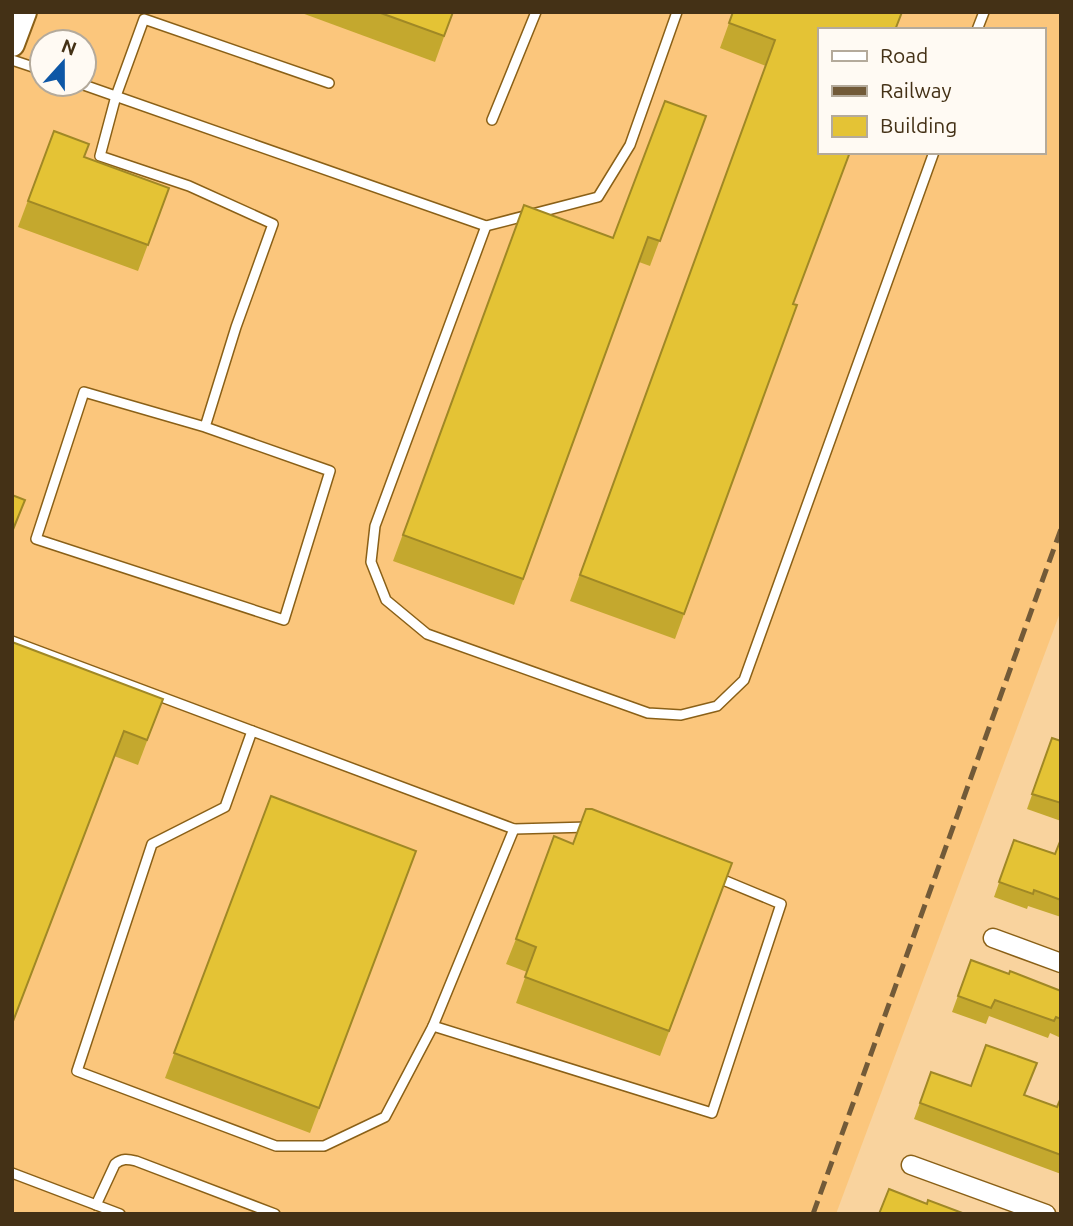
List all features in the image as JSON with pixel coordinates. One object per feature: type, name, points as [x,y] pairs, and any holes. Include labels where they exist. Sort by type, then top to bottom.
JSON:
[{"type":"main road","points":[[12,44],[24,12]]},
{"type":"street","points":[[993,938],[1061,963]]},
{"type":"street","points":[[911,1165],[1046,1214]]},
{"type":"lane","points":[[492,120],[536,12]]},
{"type":"lane","points":[[98,90],[486,226],[598,197],[630,145],[677,12]]},
{"type":"lane","points":[[205,427],[236,327],[273,224],[189,186],[100,156],[116,96],[144,19],[329,83]]},
{"type":"lane","points":[[486,226],[375,526],[371,562],[386,600],[427,634],[648,713],[681,715],[717,706],[744,680],[932,154]]},
{"type":"lane","points":[[84,392],[205,427],[330,471],[284,620],[36,538],[84,392]]},
{"type":"lane","points":[[12,641],[514,829],[591,827],[604,832]]},
{"type":"lane","points":[[252,731],[225,807],[152,844],[77,1071],[276,1146],[324,1146],[385,1116],[433,1026],[514,829]]},
{"type":"lane","points":[[433,1026],[712,1113],[781,904],[705,873]]},
{"type":"lane","points":[[96,1205],[115,1164],[127,1159],[275,1214]]},
{"type":"lane","points":[[12,1173],[120,1214]]},
{"type":"shaded area","points":[[12,12],[1061,12],[1061,610],[836,1214],[12,1214]]},
{"type":"building","points":[[378,12],[453,12],[444,36]]},
{"type":"building","points":[[733,12],[902,12],[896,28],[818,28],[818,154],[849,154],[793,304],[797,305],[684,614],[580,575],[775,40],[729,23]]},
{"type":"building","points":[[665,101],[706,116],[660,241],[648,237],[523,579],[403,535],[524,205],[613,238]]},
{"type":"building","points":[[54,131],[89,144],[84,157],[169,188],[148,245],[28,201]]},
{"type":"building","points":[[12,495],[25,500],[12,532]]},
{"type":"building","points":[[12,642],[163,699],[147,740],[124,731],[12,1024]]},
{"type":"building","points":[[1052,738],[1061,741],[1061,803],[1032,794]]},
{"type":"building","points":[[271,796],[416,851],[319,1108],[174,1053]]},
{"type":"building","points":[[586,809],[732,863],[669,1031],[525,977],[536,947],[516,939],[554,836],[573,844]]},
{"type":"building","points":[[1061,839],[1061,900],[999,882],[1014,840],[1055,854]]},
{"type":"building","points":[[971,960],[1009,974],[1010,971],[1061,991],[1061,1019],[1056,1017],[1054,1021],[995,1000],[991,1008],[958,996]]},
{"type":"building","points":[[986,1045],[1037,1063],[1024,1095],[1057,1107],[1061,1100],[1061,1155],[920,1103],[931,1072],[971,1086]]},
{"type":"building","points":[[889,1189],[927,1204],[928,1200],[965,1214],[879,1214]]},
{"type":"railway","points":[[813,1214],[1061,529]]}]
